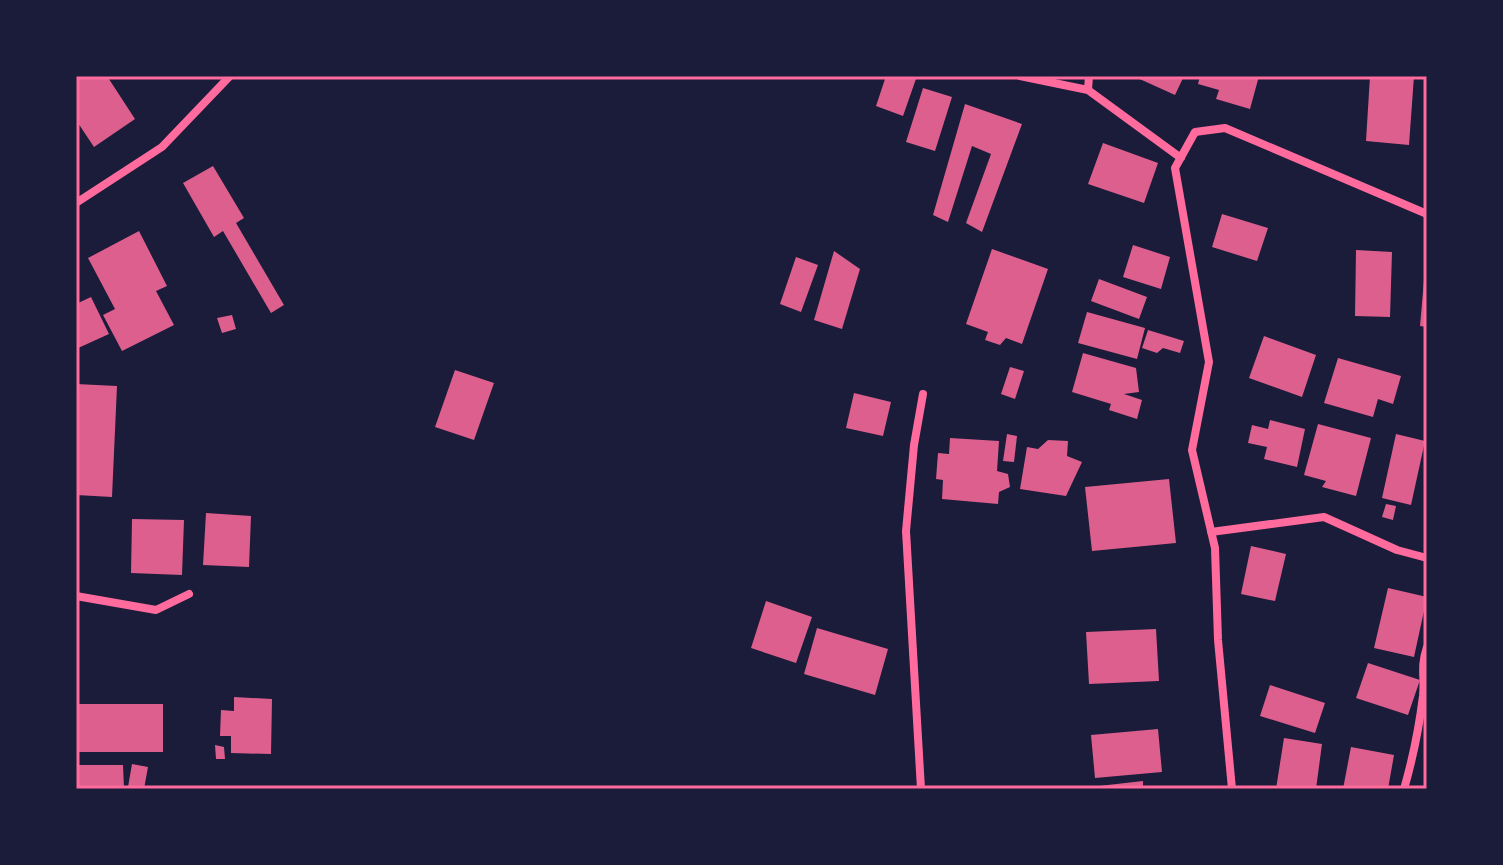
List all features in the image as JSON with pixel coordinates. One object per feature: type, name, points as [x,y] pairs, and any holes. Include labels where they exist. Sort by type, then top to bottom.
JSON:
[{"type":"street","points":[[76,203],[162,147],[230,76]]},
{"type":"street","points":[[1020,76],[1088,90],[1181,158]]},
{"type":"street","points":[[1088,90],[1089,76]]},
{"type":"street","points":[[1232,789],[1218,640],[1215,548],[1192,450],[1209,362],[1175,168],[1195,132],[1225,128],[1427,214]]},
{"type":"street","points":[[921,789],[906,531],[914,445],[923,394]]},
{"type":"street","points":[[1211,532],[1324,517],[1397,550],[1427,558]]},
{"type":"street","points":[[76,596],[156,610],[189,594]]},
{"type":"street","points":[[1404,789],[1416,747],[1424,692],[1421,663],[1427,647]]},
{"type":"building","points":[[76,76],[107,76],[135,119],[94,147],[76,120]]},
{"type":"building","points":[[886,76],[917,76],[903,116],[876,106]]},
{"type":"building","points":[[1133,76],[1184,76],[1175,95]]},
{"type":"building","points":[[1200,76],[1259,76],[1250,109],[1216,99],[1219,90],[1198,84]]},
{"type":"building","points":[[1370,76],[1414,76],[1409,145],[1366,141]]},
{"type":"building","points":[[923,88],[952,97],[935,151],[906,142]]},
{"type":"building","points":[[965,104],[1022,124],[982,232],[966,223],[991,154],[972,146],[948,222],[933,215]]},
{"type":"building","points":[[1103,143],[1158,163],[1144,203],[1088,184]]},
{"type":"building","points":[[213,166],[244,218],[236,223],[284,305],[271,313],[223,231],[214,237],[183,183]]},
{"type":"building","points":[[1222,214],[1268,228],[1257,261],[1212,247]]},
{"type":"building","points":[[139,231],[167,286],[156,291],[174,325],[122,351],[103,315],[115,309],[88,258]]},
{"type":"building","points":[[1133,245],[1170,257],[1161,289],[1123,277]]},
{"type":"building","points":[[992,249],[1048,269],[1022,344],[1006,338],[1000,345],[985,340],[988,332],[966,324]]},
{"type":"building","points":[[1356,250],[1392,252],[1390,317],[1355,316]]},
{"type":"building","points":[[834,251],[860,269],[842,329],[814,320]]},
{"type":"building","points":[[796,257],[818,265],[801,312],[780,304]]},
{"type":"building","points":[[1427,269],[1427,327],[1420,326]]},
{"type":"building","points":[[1099,279],[1147,297],[1139,319],[1091,301]]},
{"type":"building","points":[[91,297],[109,334],[76,349],[76,304]]},
{"type":"building","points":[[1087,312],[1145,328],[1137,359],[1078,343]]},
{"type":"building","points":[[232,315],[236,329],[222,333],[217,318]]},
{"type":"building","points":[[1148,330],[1184,341],[1180,353],[1163,348],[1157,353],[1142,348]]},
{"type":"building","points":[[1264,336],[1316,355],[1302,397],[1249,378]]},
{"type":"building","points":[[1083,353],[1136,368],[1139,392],[1124,394],[1142,400],[1137,419],[1109,410],[1111,404],[1072,392]]},
{"type":"building","points":[[1338,358],[1401,376],[1393,404],[1378,399],[1373,417],[1324,403]]},
{"type":"building","points":[[1010,367],[1024,371],[1015,399],[1001,394]]},
{"type":"building","points":[[455,370],[494,383],[474,440],[435,427]]},
{"type":"building","points":[[76,384],[117,386],[112,497],[76,495]]},
{"type":"building","points":[[854,393],[891,402],[883,436],[846,428]]},
{"type":"building","points":[[1270,420],[1305,429],[1297,467],[1264,459],[1267,447],[1248,443],[1252,425],[1268,429]]},
{"type":"building","points":[[1318,424],[1371,438],[1356,496],[1322,487],[1326,481],[1304,475]]},
{"type":"building","points":[[1007,434],[1017,436],[1014,462],[1003,461]]},
{"type":"building","points":[[1396,434],[1425,441],[1411,505],[1382,498]]},
{"type":"building","points":[[950,438],[999,441],[997,471],[1008,474],[1010,487],[999,492],[998,504],[942,499],[943,480],[936,479],[938,453],[949,454]]},
{"type":"building","points":[[1048,440],[1068,441],[1067,456],[1082,462],[1066,496],[1020,489],[1027,447],[1038,449]]},
{"type":"building","points":[[1169,479],[1176,543],[1092,551],[1085,487]]},
{"type":"building","points":[[1386,504],[1396,506],[1393,520],[1382,517]]},
{"type":"building","points":[[206,513],[251,516],[249,567],[203,565]]},
{"type":"building","points":[[132,519],[184,520],[182,575],[131,573]]},
{"type":"building","points":[[1251,546],[1286,554],[1275,601],[1241,594]]},
{"type":"building","points":[[1388,588],[1427,597],[1414,657],[1374,648]]},
{"type":"building","points":[[766,601],[812,617],[796,663],[751,648]]},
{"type":"building","points":[[817,628],[888,649],[875,695],[804,674]]},
{"type":"building","points":[[1156,629],[1159,681],[1089,684],[1086,632]]},
{"type":"building","points":[[1368,663],[1420,680],[1408,715],[1356,698]]},
{"type":"building","points":[[1270,685],[1325,703],[1315,733],[1260,716]]},
{"type":"building","points":[[234,697],[272,699],[271,754],[231,753],[231,736],[220,736],[221,710],[234,711]]},
{"type":"building","points":[[76,704],[163,704],[163,752],[76,752]]},
{"type":"building","points":[[1158,729],[1162,772],[1095,778],[1091,735]]},
{"type":"building","points":[[1284,738],[1322,744],[1316,789],[1276,789]]},
{"type":"building","points":[[215,745],[224,747],[225,759],[216,759]]},
{"type":"building","points":[[1351,747],[1394,755],[1388,789],[1343,789]]},
{"type":"building","points":[[132,764],[148,767],[144,789],[128,787]]},
{"type":"building","points":[[76,765],[123,765],[124,789],[76,789]]},
{"type":"building","points":[[1143,781],[1143,789],[1090,789],[1090,787]]}]
